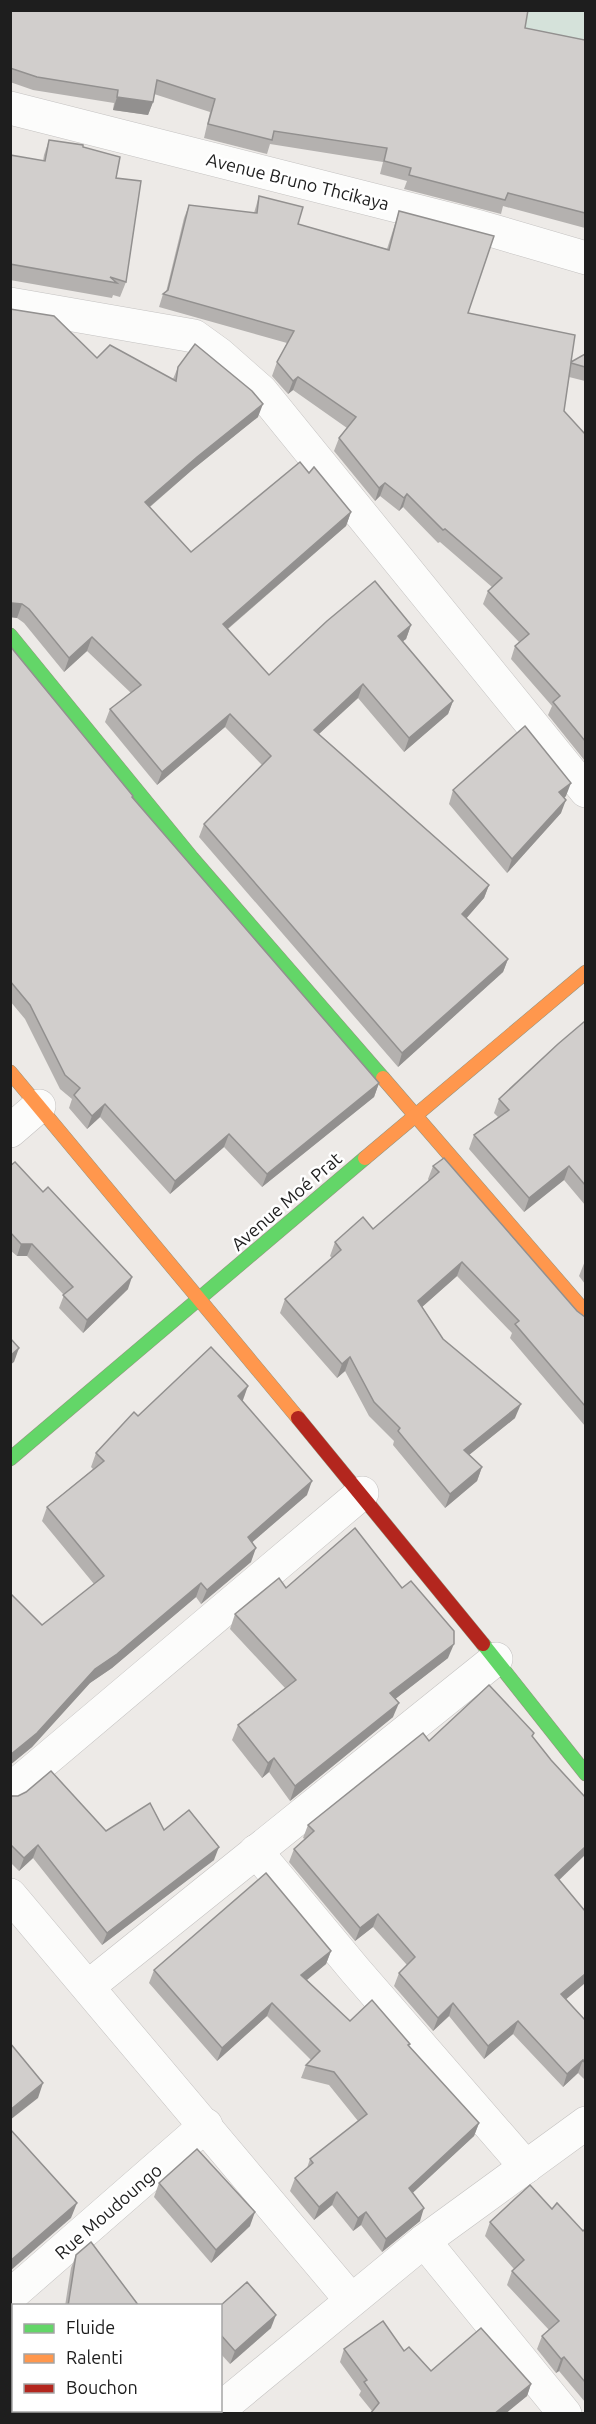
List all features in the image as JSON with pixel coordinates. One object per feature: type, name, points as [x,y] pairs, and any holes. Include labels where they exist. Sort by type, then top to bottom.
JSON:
[{"type":"street","name":"Avenue Bruno Thcikaya","points":[[10,108],[480,227],[585,258]]},
{"type":"street","points":[[10,304],[194,336],[219,354],[261,391],[585,791]]},
{"type":"street","points":[[10,636],[192,858],[585,1313]]},
{"type":"street","name":"Avenue Moé Prat","points":[[10,1459],[199,1300],[414,1113],[585,972]]},
{"type":"street","points":[[10,1072],[362,1493],[585,1774]]},
{"type":"street","points":[[10,1131],[39,1106]]},
{"type":"street","points":[[10,1790],[362,1493]]},
{"type":"street","points":[[89,1986],[496,1659]]},
{"type":"street","points":[[256,1851],[354,1970],[526,2168]]},
{"type":"street","points":[[10,1895],[89,1986],[351,2300]]},
{"type":"street","points":[[222,2408],[424,2241],[585,2123]]},
{"type":"street","name":"Rue Moudoungo","points":[[10,2296],[206,2125]]},
{"type":"street","points":[[424,2241],[565,2414]]},
{"type":"shaded area","points":[[512,11],[585,11],[585,74],[517,72]]},
{"type":"building","points":[[10,10],[528,10],[525,28],[585,40],[585,213],[508,193],[505,200],[409,175],[411,168],[384,161],[387,148],[274,131],[272,140],[208,124],[215,99],[157,80],[153,102],[117,97],[118,90],[37,77],[10,68]]},
{"type":"building","points":[[49,140],[83,145],[83,147],[120,157],[116,178],[141,181],[126,282],[110,277],[117,283],[10,264],[10,155],[45,161]]},
{"type":"building","points":[[259,196],[303,207],[298,224],[389,250],[399,211],[494,236],[468,313],[575,335],[571,362],[585,354],[585,367],[571,363],[564,411],[585,434],[585,741],[553,702],[560,696],[515,646],[529,634],[488,591],[502,578],[445,529],[443,530],[407,494],[404,498],[385,483],[379,488],[339,438],[356,417],[298,377],[293,381],[277,362],[294,331],[163,294],[168,290],[189,205],[257,213]]},
{"type":"building","points":[[10,309],[54,316],[97,358],[110,345],[176,381],[178,367],[195,344],[252,391],[263,404],[145,502],[191,552],[300,462],[309,473],[314,467],[351,512],[223,624],[269,675],[327,621],[375,581],[411,625],[398,636],[453,701],[409,738],[363,684],[314,730],[489,885],[462,914],[508,959],[402,1053],[204,824],[271,756],[230,714],[162,772],[110,709],[141,685],[92,637],[69,658],[29,609],[22,604],[10,604]]},
{"type":"building","points":[[10,646],[132,797],[379,1083],[267,1174],[229,1134],[175,1181],[105,1104],[92,1116],[74,1095],[80,1088],[65,1075],[30,1005],[10,981]]},
{"type":"building","points":[[525,726],[571,783],[559,792],[566,800],[512,859],[453,790]]},
{"type":"building","points":[[585,1021],[585,1185],[569,1166],[529,1198],[474,1135],[509,1110],[499,1099]]},
{"type":"building","points":[[444,1158],[577,1311],[585,1317],[585,1406],[515,1324],[519,1321],[462,1262],[418,1301],[443,1339],[521,1404],[464,1450],[482,1467],[450,1494],[398,1431],[400,1428],[374,1402],[350,1357],[342,1364],[285,1299],[341,1250],[335,1242],[363,1217],[373,1229],[439,1172],[433,1166]]},
{"type":"building","points":[[15,1162],[43,1192],[48,1187],[132,1277],[87,1320],[63,1295],[73,1287],[32,1244],[21,1244],[10,1232],[10,1166]]},
{"type":"building","points":[[10,1338],[19,1348],[10,1356]]},
{"type":"building","points":[[211,1347],[248,1386],[238,1396],[312,1481],[248,1537],[256,1548],[207,1590],[201,1583],[117,1654],[95,1669],[37,1733],[10,1755],[10,1593],[42,1625],[104,1576],[47,1507],[104,1461],[96,1453],[134,1412],[138,1416]]},
{"type":"building","points":[[355,1528],[402,1588],[411,1581],[454,1631],[454,1644],[390,1693],[399,1703],[295,1786],[274,1758],[268,1763],[238,1725],[296,1680],[235,1614],[279,1578],[286,1588]]},
{"type":"building","points":[[489,1685],[534,1733],[532,1736],[551,1760],[585,1797],[585,1847],[555,1875],[585,1911],[585,1974],[561,1994],[585,2020],[585,2063],[583,2060],[567,2074],[518,2021],[488,2046],[453,2003],[438,2018],[399,1973],[415,1957],[378,1914],[360,1928],[294,1849],[314,1831],[308,1825],[423,1733],[429,1741]]},
{"type":"building","points":[[51,1771],[106,1831],[150,1803],[164,1830],[189,1810],[219,1847],[107,1933],[38,1845],[24,1858],[10,1844],[10,1797],[26,1792]]},
{"type":"building","points":[[266,1873],[331,1951],[301,1975],[350,2021],[372,2000],[410,2044],[408,2045],[479,2123],[409,2188],[424,2208],[386,2239],[366,2212],[358,2218],[337,2192],[319,2207],[295,2178],[313,2163],[310,2159],[367,2114],[334,2072],[306,2065],[320,2051],[272,2003],[222,2048],[154,1970]]},
{"type":"building","points":[[10,2043],[43,2083],[10,2110]]},
{"type":"building","points":[[10,2129],[77,2203],[10,2261]]},
{"type":"building","points":[[197,2149],[255,2212],[216,2250],[159,2183]]},
{"type":"building","points":[[530,2185],[552,2209],[557,2203],[583,2231],[585,2229],[585,2382],[564,2357],[561,2359],[542,2336],[559,2321],[512,2271],[524,2260],[490,2222]]},
{"type":"building","points":[[91,2242],[138,2304],[68,2304],[76,2255]]},
{"type":"building","points":[[247,2282],[276,2315],[235,2351],[222,2336],[222,2304]]},
{"type":"building","points":[[383,2321],[404,2351],[409,2347],[431,2371],[481,2328],[531,2384],[494,2414],[370,2414],[379,2403],[364,2382],[367,2380],[344,2349]]},
{"type":"building","points":[[136,2412],[172,2412],[173,2414],[138,2414]]},
{"type":"traffic: fast","points":[[10,635],[192,858],[383,1078]]},
{"type":"traffic: fast","points":[[10,1459],[365,1158]]},
{"type":"traffic: fast","points":[[483,1644],[586,1774]]},
{"type":"traffic: slow","points":[[365,1158],[586,972]]},
{"type":"traffic: slow","points":[[10,1072],[298,1418]]},
{"type":"traffic: slow","points":[[383,1078],[586,1313]]},
{"type":"traffic: jam","points":[[298,1418],[483,1644]]}]
